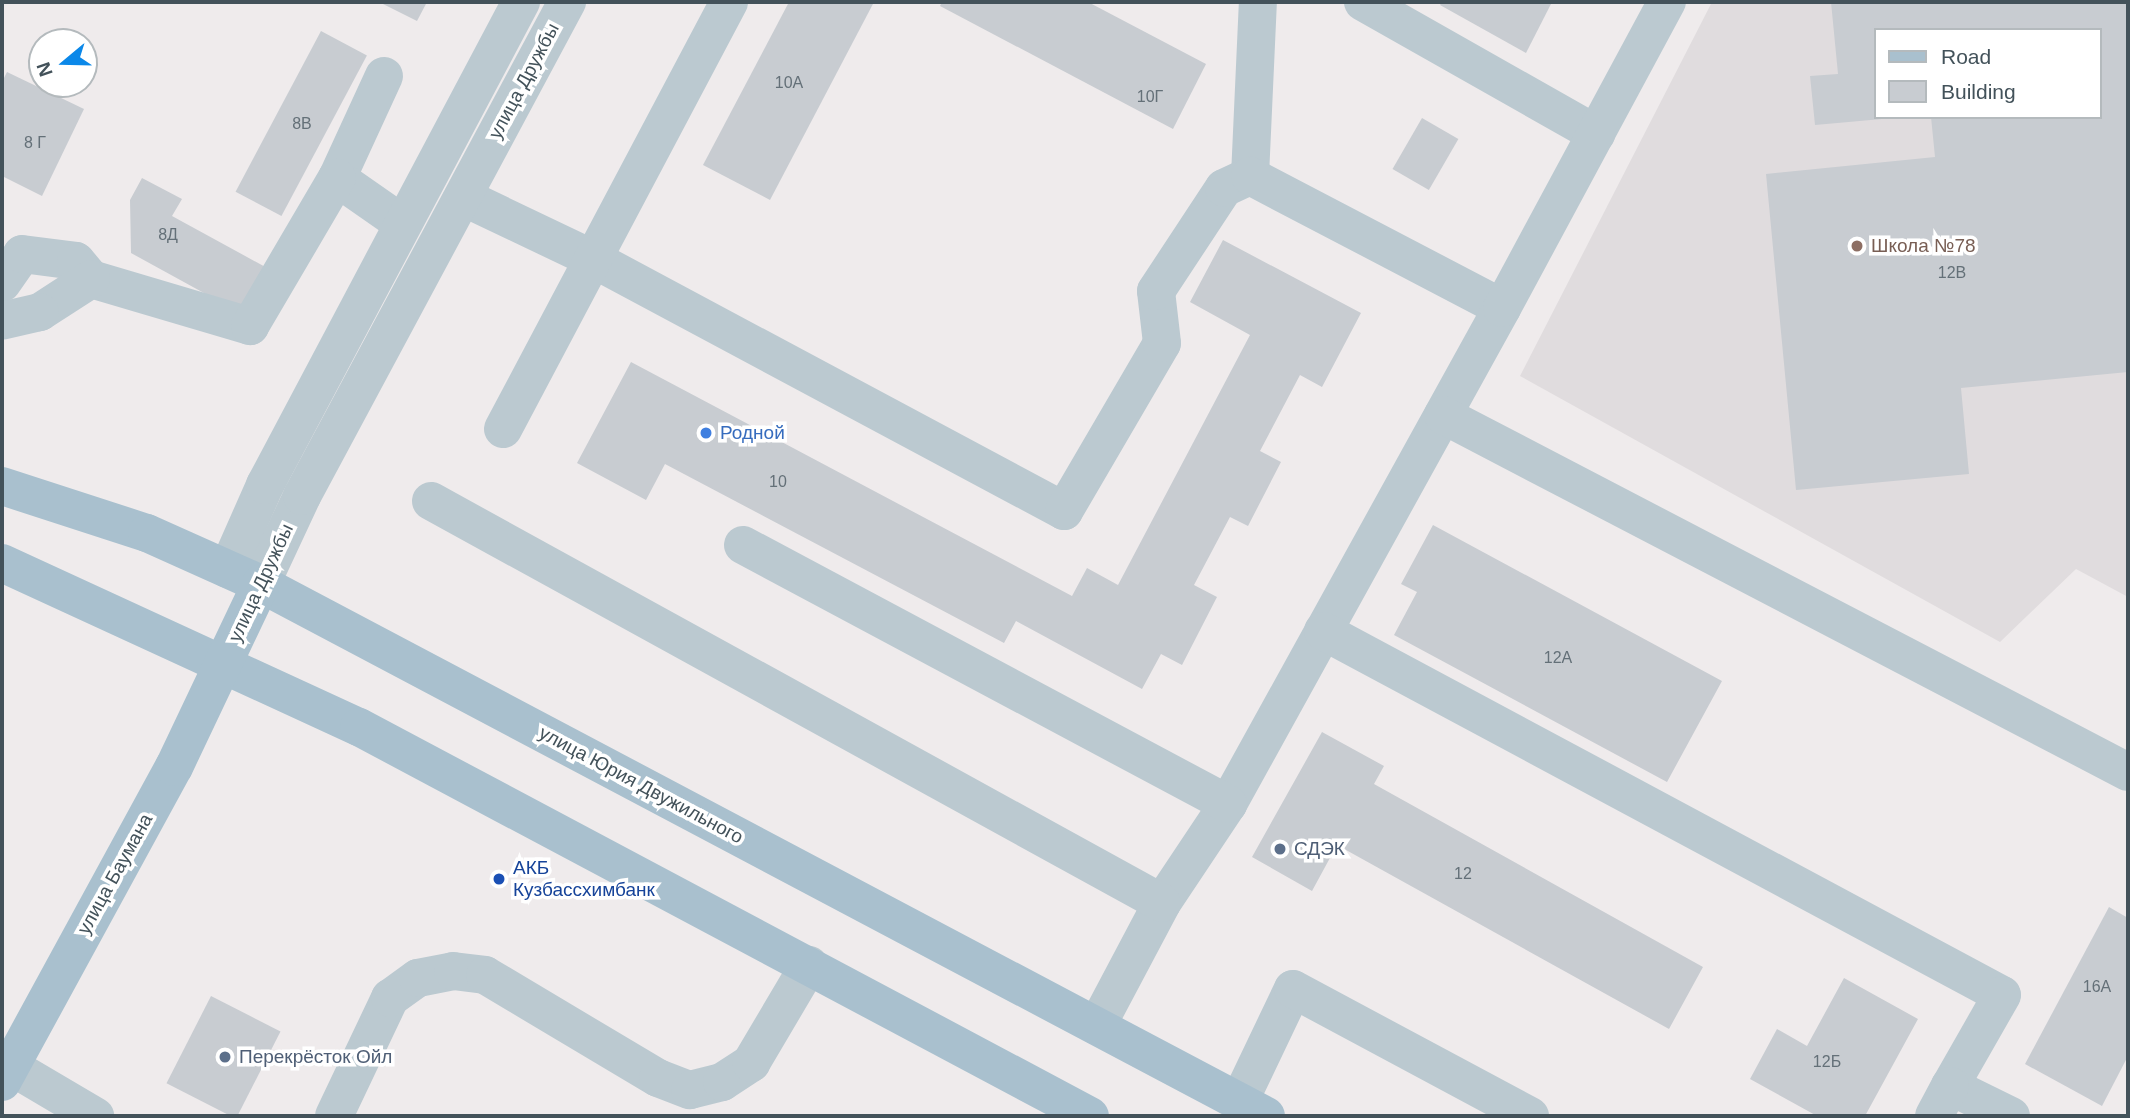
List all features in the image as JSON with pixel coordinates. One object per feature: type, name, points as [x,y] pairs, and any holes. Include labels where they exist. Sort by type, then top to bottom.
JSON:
[{"type":"main road","name":"улица Юрия Двужильного","points":[[2,486],[147,533],[244,577],[1257,1111]]},
{"type":"main road","points":[[2,563],[359,727],[1090,1116]]},
{"type":"main road","name":"улица Дружбы","points":[[223,664],[244,577]]},
{"type":"main road","name":"улица Баумана","points":[[6,1074],[174,767],[223,664]]},
{"type":"street","name":"улица Дружбы","points":[[244,577],[265,485],[522,2]]},
{"type":"street","name":"улица Дружбы","points":[[244,577],[302,496],[567,2]]},
{"type":"street","points":[[503,429],[595,260],[729,2]]},
{"type":"street","points":[[1250,176],[1258,2]]},
{"type":"street","points":[[1363,2],[1596,134]]},
{"type":"street","points":[[1097,1026],[1162,903],[1228,804],[1668,2]]},
{"type":"street","points":[[2,283],[22,254],[76,261],[91,279],[250,326],[337,178],[384,76]]},
{"type":"street","points":[[463,197],[595,260],[1064,511],[1162,343],[1156,291],[1224,188],[1250,176]]},
{"type":"street","points":[[1250,176],[1502,308]]},
{"type":"street","points":[[337,178],[402,224]]},
{"type":"street","points":[[2,321],[40,312],[91,279]]},
{"type":"street","points":[[1443,415],[2128,772]]},
{"type":"street","points":[[431,500],[1162,903]]},
{"type":"street","points":[[743,545],[1228,804]]},
{"type":"street","points":[[1323,631],[2002,995],[1942,1101],[2011,1116]]},
{"type":"street","points":[[334,1116],[390,998],[418,978],[453,971],[485,975],[658,1078],[690,1090],[722,1082],[751,1063],[809,965]]},
{"type":"street","points":[[1257,1111],[1293,989],[1530,1116]]},
{"type":"street","points":[[6,1074],[95,1116]]},
{"type":"shaded area","name":"Школа №78","points":[[1712,2],[2128,2],[2128,597],[2076,569],[2000,642],[1520,376]]},
{"type":"building","points":[[379,2],[427,2],[417,21]]},
{"type":"building","points":[[789,2],[874,2],[770,200],[703,165]]},
{"type":"building","points":[[942,2],[1088,2],[1206,64],[1173,129],[940,6]]},
{"type":"building","points":[[1442,2],[1552,2],[1526,53],[1440,5]]},
{"type":"building","points":[[1831,2],[2128,2],[2128,372],[1961,388],[1969,474],[1796,490],[1766,174],[1935,157],[1931,119],[2102,119],[2102,28],[1874,28],[1874,119],[1882,119],[1815,125],[1810,76],[1838,74]]},
{"type":"building","points":[[321,31],[367,55],[281,216],[236,192]]},
{"type":"building","points":[[7,72],[28,82],[28,98],[61,98],[84,109],[42,196],[2,176],[2,82]]},
{"type":"building","points":[[1422,118],[1458,139],[1429,190],[1392,169]]},
{"type":"building","points":[[142,178],[182,199],[172,216],[269,269],[244,315],[131,253],[130,200]]},
{"type":"building","points":[[1223,240],[1361,313],[1322,387],[1300,375],[1260,451],[1281,462],[1248,526],[1230,517],[1194,585],[1217,597],[1182,665],[1161,654],[1142,689],[1016,621],[1004,643],[665,464],[646,500],[577,463],[631,362],[1072,596],[1087,568],[1118,585],[1250,335],[1190,302]]},
{"type":"building","points":[[1433,525],[1722,681],[1667,782],[1394,635],[1417,592],[1401,584]]},
{"type":"building","points":[[1322,732],[1384,766],[1374,784],[1703,967],[1669,1029],[1337,845],[1312,891],[1252,857]]},
{"type":"building","points":[[2109,907],[2128,918],[2128,1056],[2102,1106],[2025,1064]]},
{"type":"building","points":[[1844,978],[1918,1019],[1865,1116],[1817,1116],[1750,1079],[1777,1029],[1807,1046]]},
{"type":"building","name":"Перекрёсток Ойл","points":[[211,996],[280,1031],[237,1116],[231,1116],[167,1083]]},
{"type":"place","name":"Школа №78","points":[[1857,246]]},
{"type":"place","name":"Родной","points":[[706,433]]},
{"type":"place","name":"СДЭК","points":[[1280,849]]},
{"type":"place","name":"АКБ Кузбассхимбанк","points":[[499,879]]},
{"type":"place","name":"Перекрёсток Ойл","points":[[225,1057]]}]
